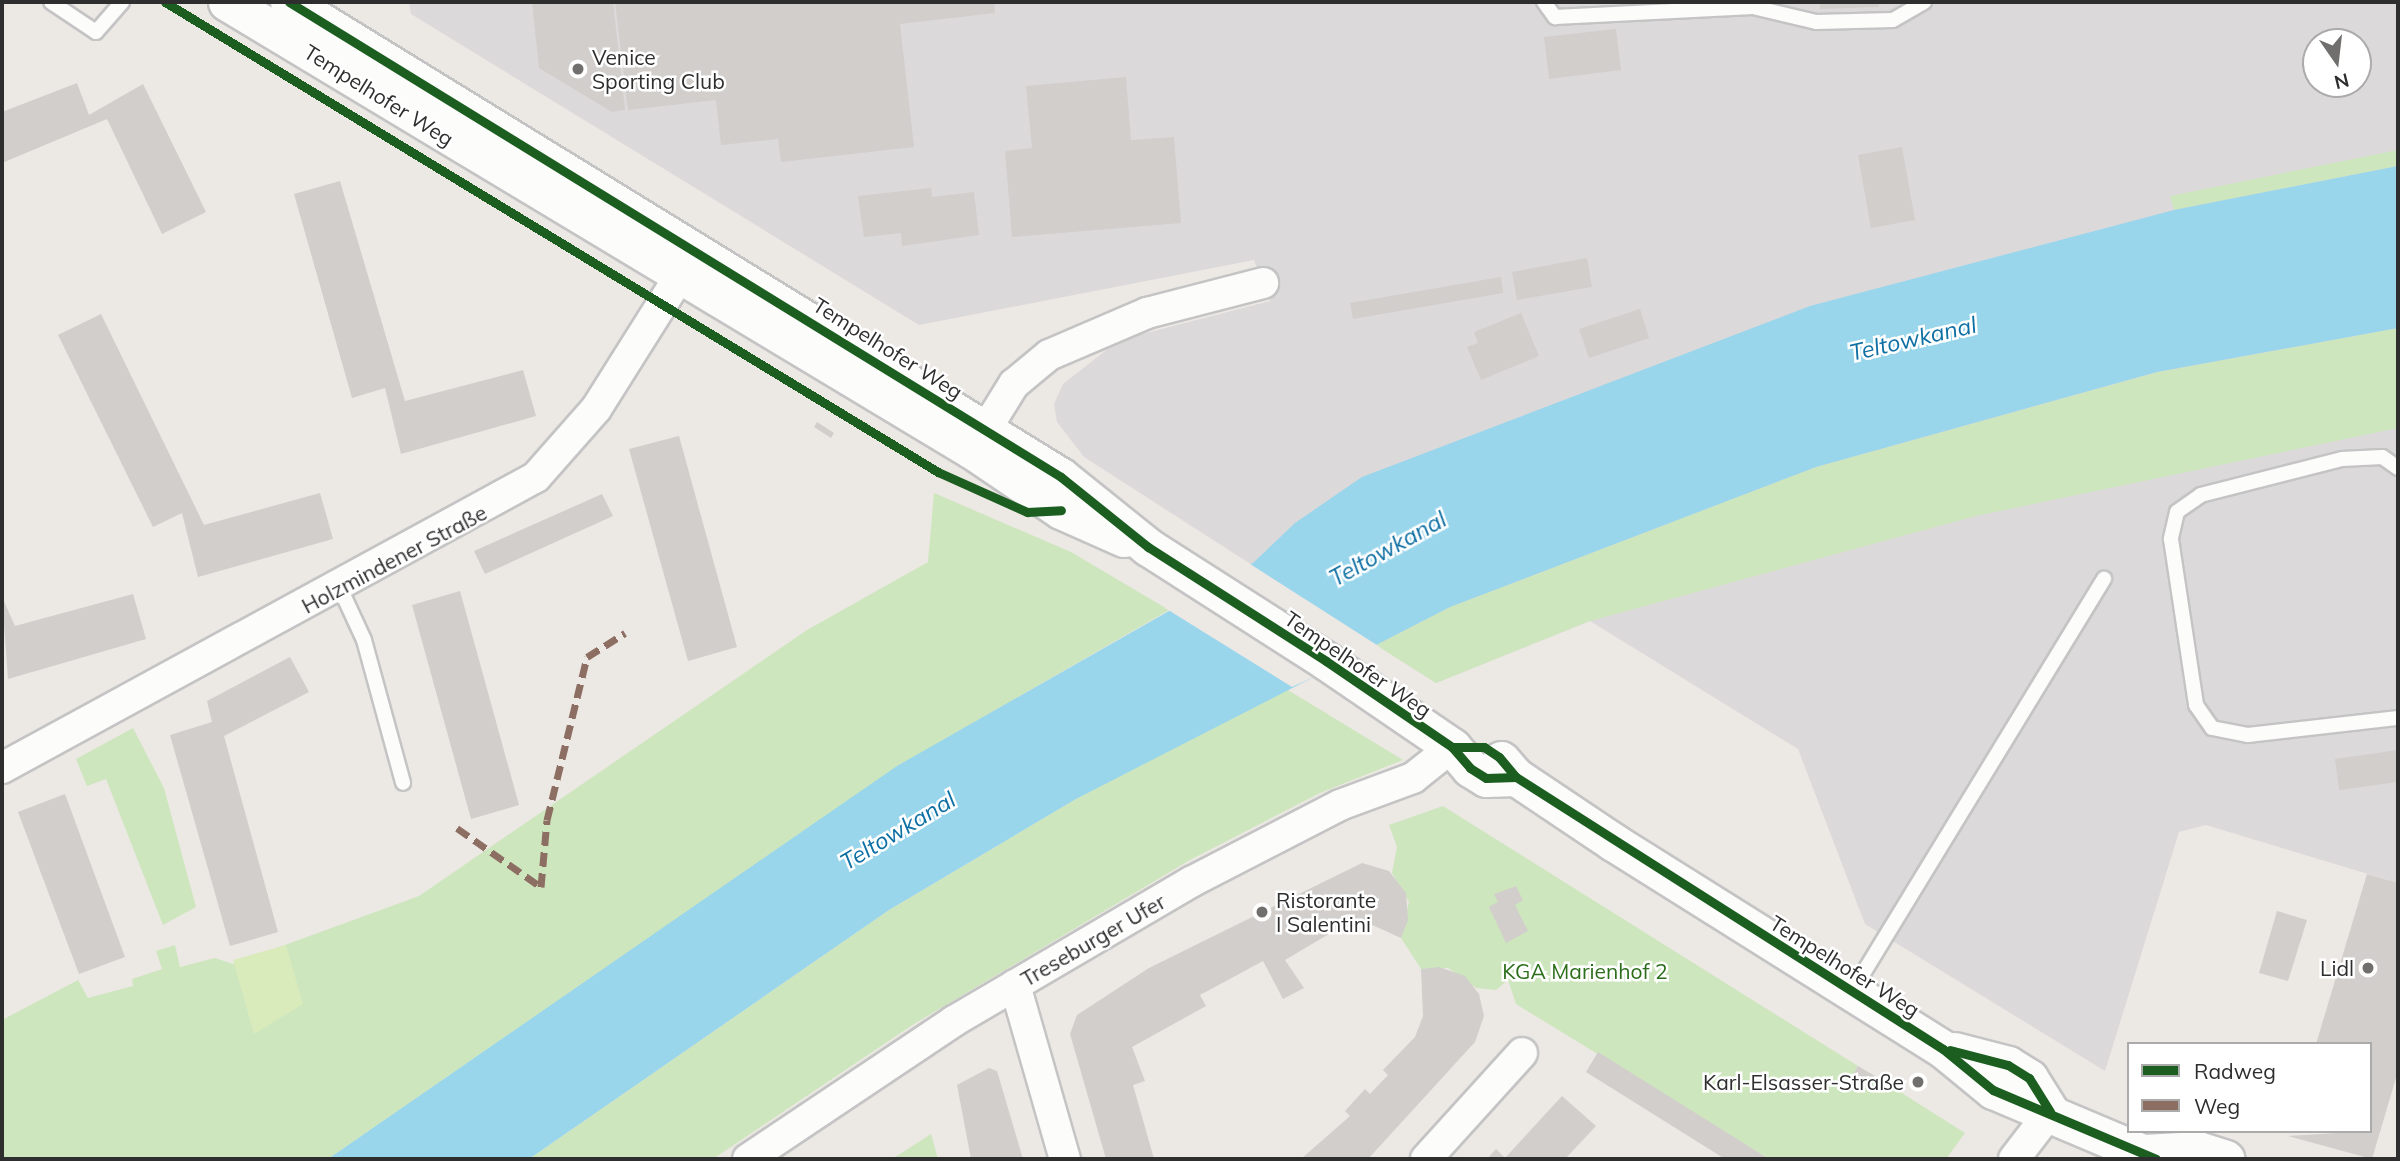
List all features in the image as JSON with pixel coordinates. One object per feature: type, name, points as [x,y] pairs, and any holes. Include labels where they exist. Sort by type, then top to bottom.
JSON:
[{"type":"street","name":"Tempelhofer Weg","points":[[227,2],[688,265],[979,440],[1088,495],[1148,547],[1452,747],[1484,747],[1516,777],[1943,1049],[2008,1065],[2029,1078],[2050,1112]]},
{"type":"street","name":"Tempelhofer Weg","points":[[289,2],[688,265]]},
{"type":"street","name":"Holzmindener Straße","points":[[2,768],[504,499],[562,454],[688,265]]},
{"type":"street","points":[[979,440],[1014,384],[1049,355],[1147,313],[1263,283]]},
{"type":"street","name":"Treseburger Ufer","points":[[748,1159],[1015,985],[1304,823],[1423,772],[1452,747]]},
{"type":"street","points":[[1015,985],[1065,1159]]},
{"type":"street","points":[[1426,1159],[1522,1053]]},
{"type":"street","points":[[2014,1159],[2050,1112],[2150,1156],[2198,1150],[2226,1159]]},
{"type":"lane","points":[[51,2],[96,32],[122,2]]},
{"type":"lane","points":[[1544,2],[1555,17],[1753,7],[1816,22],[1893,20],[1924,2]]},
{"type":"lane","points":[[2398,468],[2382,457],[2353,457],[2200,495],[2177,512],[2171,538],[2196,705],[2212,728],[2248,735],[2398,718]]},
{"type":"lane","points":[[1852,991],[2104,578]]},
{"type":"lane","points":[[340,588],[364,640],[403,783]]},
{"type":"shaded area","points":[[409,2],[2398,2],[2398,883],[2206,825],[2179,832],[2105,1071],[1865,924],[1798,749],[1590,621],[1436,683],[1084,457],[1057,422],[1054,404],[1063,384],[1119,340],[1270,301],[1254,260],[919,325],[411,14]]},
{"type":"green space","points":[[2398,150],[2398,166],[2174,210],[2170,196]]},
{"type":"green space","points":[[2398,328],[2398,428],[1976,516],[1590,621],[1436,683],[1376,645],[1450,607],[1816,467],[2158,372]]},
{"type":"green space","points":[[934,493],[1071,552],[1169,610],[897,767],[328,1159],[2,1159],[2,1020],[78,980],[88,998],[133,986],[132,979],[162,969],[156,951],[175,945],[180,967],[215,958],[233,964],[419,896],[807,630],[928,562]]},
{"type":"green space","points":[[1283,687],[1403,760],[1320,793],[1190,860],[914,1024],[713,1159],[529,1159],[889,910],[1076,799]]},
{"type":"green space","points":[[133,728],[164,788],[196,907],[163,925],[106,779],[87,786],[76,759]]},
{"type":"green space","name":"KGA Marienhof 2","points":[[1443,806],[1858,1066],[1854,1074],[1870,1083],[1875,1076],[1965,1133],[1946,1159],[1769,1159],[1516,1004],[1508,980],[1496,990],[1476,988],[1448,968],[1421,969],[1401,938],[1409,902],[1392,873],[1397,847],[1389,825]]},
{"type":"green space","points":[[286,945],[303,1004],[254,1034],[233,960]]},
{"type":"green space","points":[[931,1134],[938,1159],[892,1159]]},
{"type":"water","name":"Teltowkanal","points":[[2398,166],[2398,328],[2157,372],[1816,467],[1450,607],[1076,799],[889,910],[529,1159],[328,1159],[897,766],[1253,563],[1295,523],[1362,477],[1810,306],[2174,210]]},
{"type":"pier","points":[[1247,562],[1380,647],[1292,687],[1165,608]]},
{"type":"building","points":[[532,2],[613,2],[625,110],[612,112],[539,68]]},
{"type":"building","points":[[615,2],[994,2],[995,13],[900,24],[914,147],[781,162],[778,139],[721,145],[716,100],[628,110]]},
{"type":"building","points":[[1820,2],[1879,2],[1879,7],[1820,9]]},
{"type":"building","points":[[1616,29],[1621,70],[1549,79],[1544,37]]},
{"type":"building","points":[[1126,77],[1131,140],[1174,137],[1181,223],[1012,237],[1005,151],[1032,148],[1026,86]]},
{"type":"building","points":[[77,83],[89,115],[143,84],[206,212],[162,234],[107,119],[2,163],[2,112]]},
{"type":"building","points":[[1902,147],[1915,220],[1871,228],[1858,155]]},
{"type":"building","points":[[340,181],[405,401],[523,370],[536,416],[401,454],[385,388],[352,398],[294,194]]},
{"type":"building","points":[[931,188],[932,197],[974,192],[979,235],[902,246],[901,233],[864,237],[858,196]]},
{"type":"building","points":[[1587,258],[1592,287],[1517,300],[1512,272]]},
{"type":"building","points":[[1501,277],[1503,293],[1353,319],[1350,303]]},
{"type":"building","points":[[1640,309],[1649,338],[1589,358],[1579,329]]},
{"type":"building","points":[[1521,313],[1539,356],[1481,380],[1467,347],[1478,343],[1474,332]]},
{"type":"building","points":[[101,314],[204,525],[320,493],[333,539],[198,577],[182,513],[153,527],[58,335]]},
{"type":"building","points":[[817,422],[834,433],[831,438],[814,427]]},
{"type":"building","points":[[679,436],[737,647],[688,661],[629,449]]},
{"type":"building","points":[[602,494],[613,516],[485,574],[474,551]]},
{"type":"building","points":[[460,591],[519,805],[471,819],[412,605]]},
{"type":"building","points":[[133,594],[146,639],[8,679],[2,597],[15,626]]},
{"type":"building","points":[[290,657],[309,692],[224,736],[278,932],[230,946],[170,735],[212,722],[207,701]]},
{"type":"building","points":[[2398,750],[2398,782],[2339,790],[2335,759]]},
{"type":"building","points":[[65,794],[125,957],[79,974],[18,812]]},
{"type":"building","points":[[1362,863],[1389,871],[1406,893],[1408,920],[1401,938],[1368,923],[1334,931],[1285,960],[1304,988],[1283,999],[1263,961],[1200,995],[1206,1006],[1132,1047],[1145,1081],[1133,1085],[1154,1159],[1106,1159],[1070,1034],[1077,1015],[1149,968]]},
{"type":"building","name":"Lidl","points":[[2367,874],[2398,883],[2398,1071],[2372,1159],[2288,1136],[2372,1133],[2372,1042],[2317,1042]]},
{"type":"building","points":[[1516,886],[1523,900],[1515,905],[1528,931],[1506,943],[1489,907],[1498,902],[1494,894]]},
{"type":"building","points":[[2277,911],[2307,920],[2288,981],[2259,973]]},
{"type":"building","points":[[1439,967],[1465,976],[1479,994],[1484,1016],[1475,1042],[1368,1159],[1301,1159],[1350,1116],[1345,1111],[1365,1089],[1370,1094],[1388,1075],[1383,1070],[1415,1037],[1423,1016],[1421,969]]},
{"type":"building","points":[[1598,1052],[1769,1159],[1725,1159],[1586,1072]]},
{"type":"building","points":[[1858,1066],[1875,1076],[1870,1083],[1854,1073]]},
{"type":"building","points":[[989,1068],[997,1071],[1023,1159],[971,1159],[957,1085]]},
{"type":"building","points":[[1562,1096],[1596,1126],[1565,1159],[1487,1159],[1496,1149],[1505,1158]]},
{"type":"marked path","points":[[541,887],[547,820],[587,657],[625,633]]},
{"type":"marked path","points":[[457,828],[541,887]]},
{"type":"cycle path","points":[[165,2],[938,472],[1027,512],[1061,510]]},
{"type":"cycle path","points":[[289,2],[1061,477],[1148,547],[1326,661],[1452,747],[1470,768],[1486,778],[1516,777]]},
{"type":"cycle path","points":[[1452,747],[1484,747],[1499,757],[1516,777],[1943,1049],[1993,1090],[2156,1159]]},
{"type":"cycle path","points":[[1950,1050],[2008,1065],[2029,1078],[2050,1112]]},
{"type":"place","name":"Venice Sporting Club","points":[[578,69]]},
{"type":"place","name":"Ristorante I Salentini","points":[[1262,912]]},
{"type":"place","name":"Lidl","points":[[2368,968]]},
{"type":"place","name":"Karl-Elsasser-Straße","points":[[1918,1082]]}]
